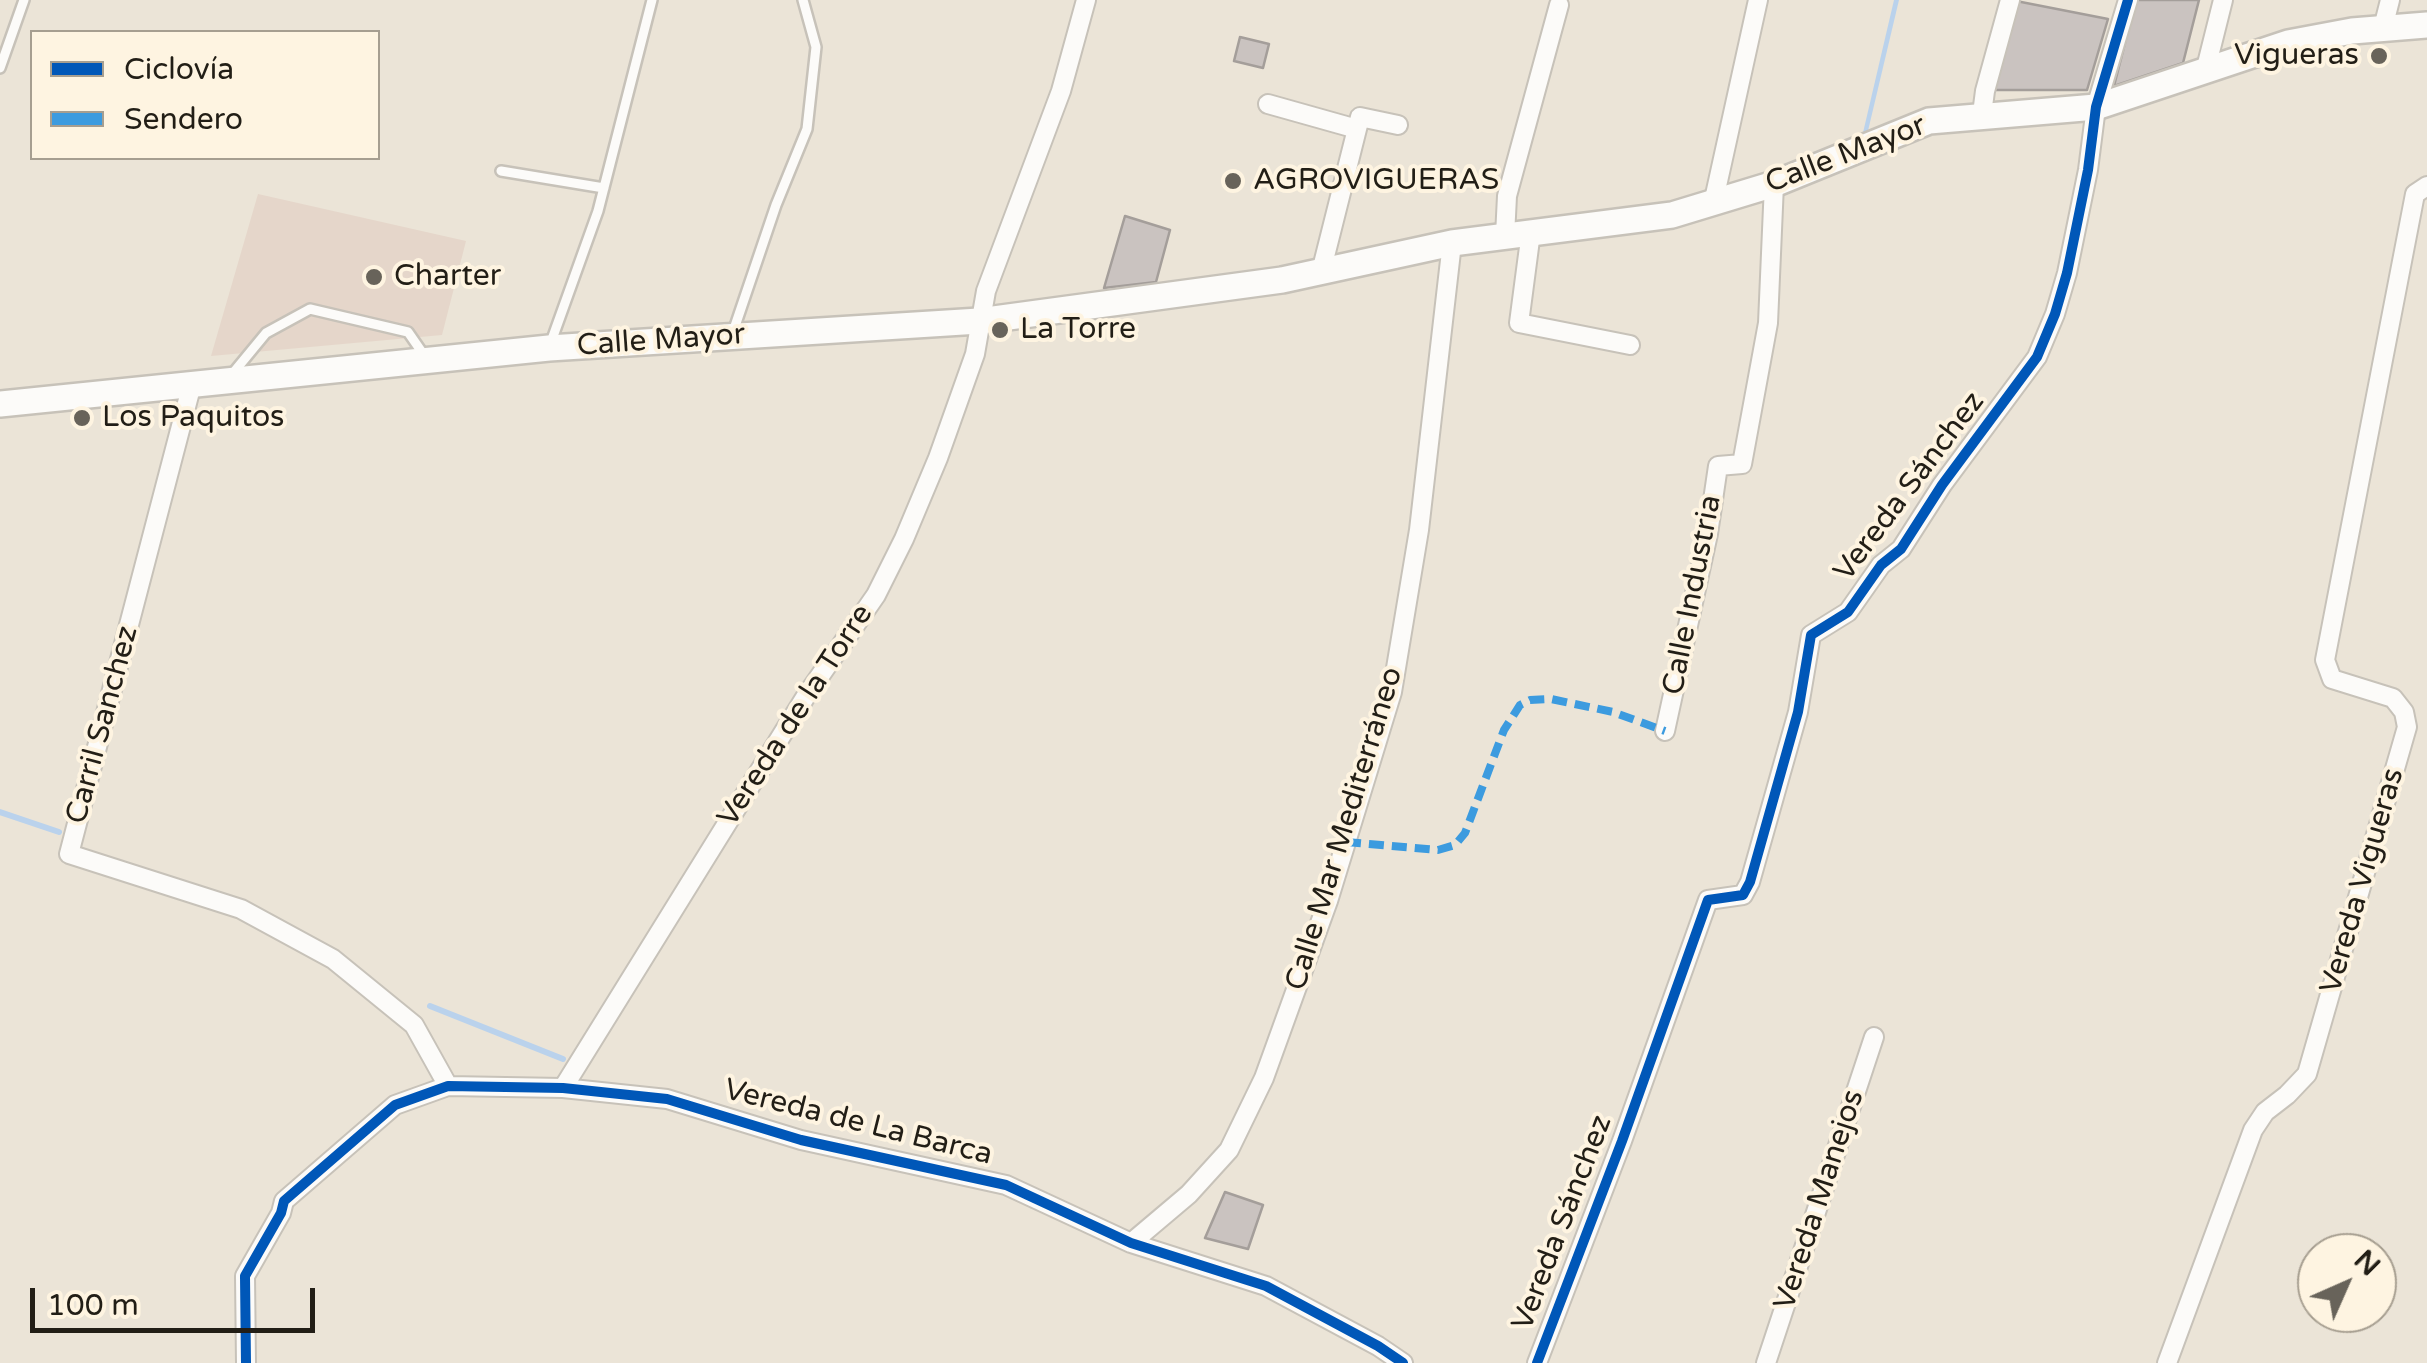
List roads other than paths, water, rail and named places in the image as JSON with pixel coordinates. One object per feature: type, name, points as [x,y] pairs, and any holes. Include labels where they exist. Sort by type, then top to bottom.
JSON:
[{"type":"main road","name":"Calle Mayor","points":[[0,404],[549,348],[979,321],[1193,293],[1321,272],[1452,243],[1672,215],[1774,184],[1915,125],[1982,114],[2096,106],[2288,43],[2427,25]]},
{"type":"street","name":"Vereda de la Torre","points":[[563,1088],[806,696],[876,594],[938,458],[975,354],[986,291],[1061,91],[1086,0]]},
{"type":"street","points":[[1713,204],[1758,0]]},
{"type":"street","points":[[1982,114],[2010,0]]},
{"type":"street","points":[[2096,106],[2128,0]]},
{"type":"street","points":[[2206,68],[2222,0]]},
{"type":"street","points":[[2383,28],[2390,0]]},
{"type":"street","points":[[1559,5],[1511,180],[1518,234],[1518,323],[1630,345]]},
{"type":"street","points":[[1268,104],[1357,129]]},
{"type":"street","name":"Vereda Sánchez","points":[[1537,1363],[1708,900],[1743,895],[1750,882],[1798,712],[1811,635],[1848,612],[1881,564],[1901,549],[1942,486],[2038,357],[2067,272],[2086,184],[2096,106]]},
{"type":"street","points":[[1321,272],[1360,117],[1398,125]]},
{"type":"street","name":"Calle Industria","points":[[1665,731],[1708,534],[1718,466],[1742,464],[1768,324],[1774,184]]},
{"type":"street","name":"Vereda Vigueras","points":[[2167,1363],[2253,1130],[2265,1112],[2307,1074],[2406,727],[2404,712],[2394,698],[2332,680],[2324,660],[2415,194],[2427,186]]},
{"type":"street","name":"Calle Mar Mediterráneo","points":[[1131,1243],[1189,1194],[1229,1150],[1264,1078],[1328,901],[1392,692],[1420,530],[1452,243]]},
{"type":"street","name":"Carril Sanchez","points":[[192,384],[69,854],[241,910],[333,958],[414,1026],[448,1086]]},
{"type":"street","name":"Vereda Manejos","points":[[1766,1363],[1874,1036]]},
{"type":"street","points":[[246,1363],[246,1276],[284,1201],[395,1105],[448,1086]]},
{"type":"street","name":"Vereda de La Barca","points":[[448,1086],[563,1088],[667,1100],[801,1140],[1006,1185],[1131,1243],[1266,1286],[1403,1363]]},
{"type":"lane","points":[[0,68],[24,0]]},
{"type":"lane","points":[[549,348],[604,188],[652,0]]},
{"type":"lane","points":[[732,336],[776,205],[807,129],[816,47],[802,0]]},
{"type":"lane","points":[[501,170],[604,188]]},
{"type":"lane","points":[[228,380],[266,333],[310,309],[408,332],[428,360]]},
{"type":"water","points":[[1894,0],[1899,0],[1867,135],[1862,137]]},
{"type":"waterway","points":[[0,812],[59,832]]},
{"type":"waterway","points":[[430,1006],[563,1059]]},
{"type":"place","name":"Vigueras","points":[[2379,56]]},
{"type":"place","name":"AGROVIGUERAS","points":[[1233,181]]},
{"type":"place","name":"Charter","points":[[374,277]]},
{"type":"place","name":"La Torre","points":[[1000,330]]},
{"type":"place","name":"Los Paquitos","points":[[82,418]]}]
